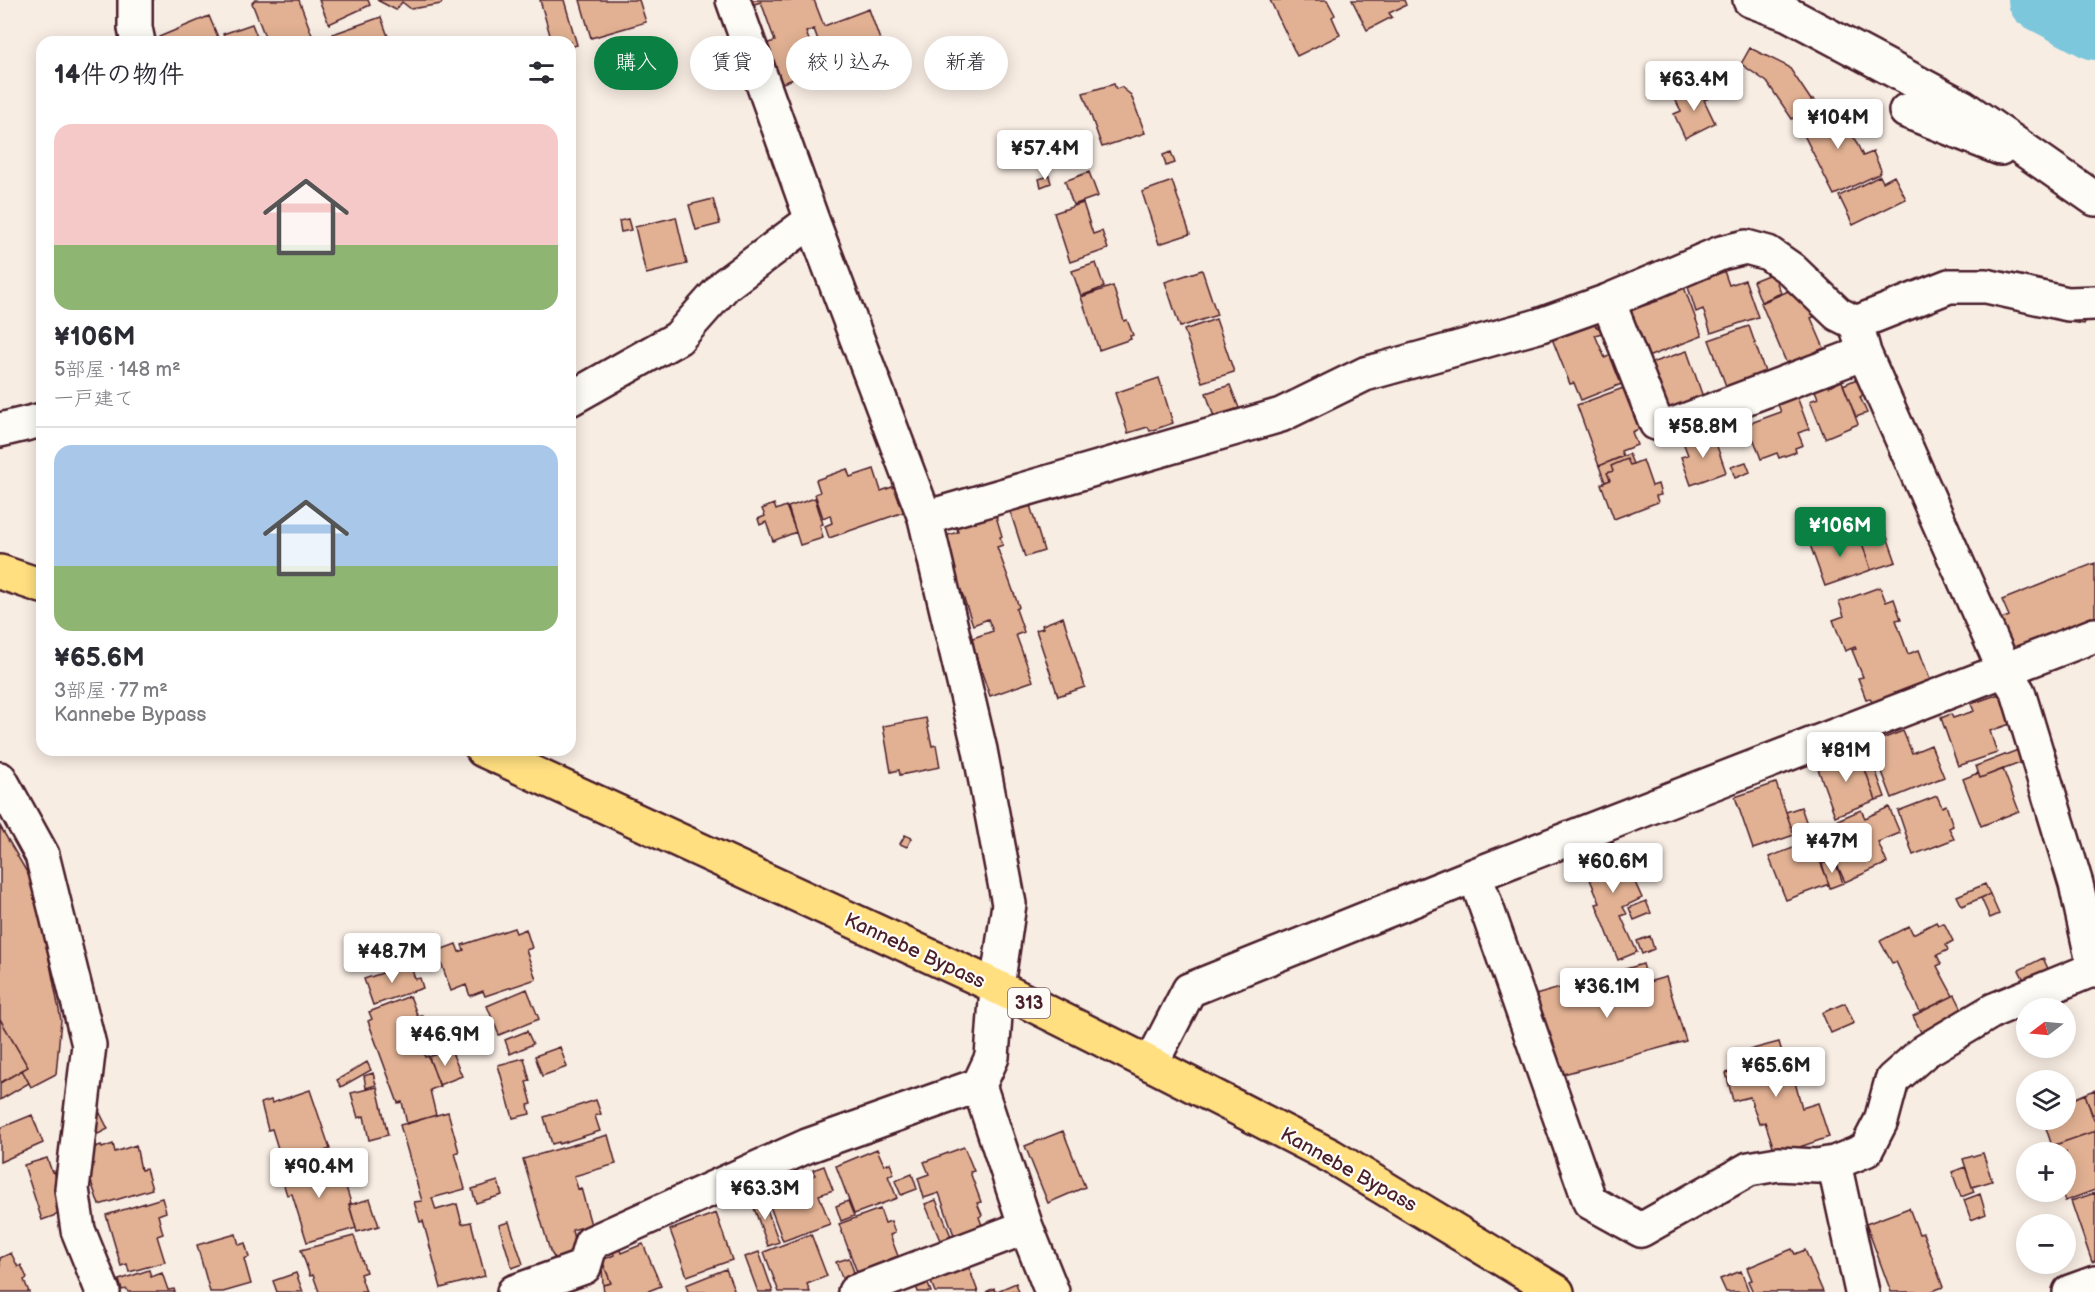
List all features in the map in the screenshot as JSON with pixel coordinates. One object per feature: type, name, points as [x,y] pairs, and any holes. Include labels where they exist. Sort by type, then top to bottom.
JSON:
[{"type":"highway","points":[[0,572],[36,584]]},
{"type":"highway","name":"Kannebe Bypass","points":[[496,756],[997,987],[1151,1064],[1331,1156],[1557,1292]]},
{"type":"street","points":[[135,0],[137,36]]},
{"type":"street","points":[[734,0],[812,220],[925,518],[980,750],[1009,904],[997,987],[992,1057],[979,1085],[1026,1227],[1052,1292]]},
{"type":"street","points":[[1750,0],[1788,14],[1964,107],[2095,199]]},
{"type":"street","points":[[1906,111],[2013,153],[2024,149]]},
{"type":"street","points":[[576,396],[678,338],[725,285],[812,220]]},
{"type":"street","points":[[925,518],[1281,415],[1365,374],[1538,326],[1608,301],[1721,253],[1746,247],[1768,253],[1791,269],[1839,314],[1860,338],[2004,669],[2018,692],[2069,862],[2095,970],[1994,1010],[1925,1051],[1892,1080],[1881,1121],[1866,1150],[1834,1163],[1817,1166],[1778,1164],[1749,1169],[1641,1230],[1590,1202],[1475,875]]},
{"type":"street","points":[[1608,301],[1656,423],[1671,426],[1860,338],[1949,286],[1986,286],[2068,304],[2095,303]]},
{"type":"street","points":[[0,430],[36,421]]},
{"type":"street","points":[[1151,1064],[1189,990],[1475,875],[2095,635]]},
{"type":"street","points":[[0,779],[42,855],[89,1045],[72,1189],[78,1230],[103,1292]]},
{"type":"street","points":[[514,1292],[587,1280],[591,1243],[807,1146],[979,1085]]},
{"type":"street","points":[[1834,1163],[1862,1292]]},
{"type":"street","points":[[855,1292],[1026,1227]]},
{"type":"street","points":[[2070,1292],[2095,1283]]},
{"type":"building","points":[[255,0],[299,0],[312,35],[265,36],[252,3]]},
{"type":"building","points":[[319,0],[368,0],[370,5],[329,24]]},
{"type":"building","points":[[377,0],[443,0],[441,4],[411,9],[402,2],[396,10]]},
{"type":"building","points":[[540,0],[564,0],[574,36],[550,36]]},
{"type":"building","points":[[580,0],[639,0],[646,22],[591,38]]},
{"type":"building","points":[[749,0],[814,0],[824,26],[869,9],[879,36],[817,36],[814,29],[806,32],[808,36],[786,36],[786,82],[780,84],[774,68],[774,36],[761,2],[751,5]]},
{"type":"building","points":[[1270,0],[1327,0],[1335,15],[1332,17],[1340,35],[1297,56]]},
{"type":"building","points":[[1352,0],[1404,0],[1406,5],[1389,13],[1392,17],[1367,30]]},
{"type":"building","points":[[209,16],[217,36],[161,36]]},
{"type":"building","points":[[381,17],[388,36],[334,36],[333,34]]},
{"type":"building","points":[[252,24],[257,36],[224,36],[223,34]]},
{"type":"building","points":[[1750,48],[1789,67],[1811,100],[1814,99],[1816,103],[1792,119],[1767,82],[1741,64]]},
{"type":"building","points":[[1114,84],[1116,89],[1121,87],[1131,95],[1145,133],[1102,147],[1083,93]]},
{"type":"building","points":[[1706,85],[1712,97],[1704,100],[1715,123],[1685,138],[1674,114],[1681,111],[1675,99]]},
{"type":"building","points":[[1839,107],[1863,156],[1873,152],[1881,170],[1879,174],[1834,195],[1797,121],[1824,108],[1826,114]]},
{"type":"building","points":[[1171,152],[1175,163],[1166,166],[1163,155]]},
{"type":"building","points":[[1089,172],[1098,196],[1073,205],[1065,181]]},
{"type":"building","points":[[1049,176],[1051,183],[1041,187],[1039,179]]},
{"type":"building","points":[[1880,176],[1883,182],[1894,176],[1906,199],[1853,225],[1839,196]]},
{"type":"building","points":[[1172,181],[1190,234],[1159,244],[1142,192]]},
{"type":"building","points":[[713,199],[720,224],[696,230],[689,205]]},
{"type":"building","points":[[1083,203],[1093,234],[1102,231],[1108,249],[1070,262],[1054,213]]},
{"type":"building","points":[[676,217],[687,264],[646,274],[635,227]]},
{"type":"building","points":[[628,219],[631,230],[621,232],[619,221]]},
{"type":"building","points":[[1096,263],[1104,287],[1081,296],[1072,271]]},
{"type":"building","points":[[1202,270],[1217,315],[1180,327],[1165,282]]},
{"type":"building","points":[[1724,271],[1729,285],[1745,280],[1758,317],[1711,333],[1703,309],[1696,312],[1687,284]]},
{"type":"building","points":[[1773,273],[1781,293],[1761,302],[1753,281]]},
{"type":"building","points":[[1113,286],[1124,321],[1127,320],[1133,335],[1130,336],[1131,339],[1099,350],[1081,297]]},
{"type":"building","points":[[1684,287],[1702,336],[1645,358],[1628,311],[1658,301],[1657,297]]},
{"type":"building","points":[[1791,290],[1819,315],[1811,318],[1824,348],[1817,351],[1819,356],[1789,369],[1761,303]]},
{"type":"building","points":[[2061,316],[2084,319],[2084,324],[2061,321]]},
{"type":"building","points":[[1216,319],[1234,372],[1202,382],[1184,330]]},
{"type":"building","points":[[1589,322],[1605,332],[1595,335],[1605,358],[1612,354],[1624,383],[1581,400],[1574,383],[1570,384],[1551,336]]},
{"type":"building","points":[[1749,326],[1765,372],[1726,386],[1709,340]]},
{"type":"building","points":[[1687,351],[1704,400],[1671,412],[1664,408],[1648,364]]},
{"type":"building","points":[[1159,378],[1173,423],[1150,431],[1148,427],[1128,433],[1115,393]]},
{"type":"building","points":[[1859,378],[1865,394],[1860,397],[1867,413],[1856,417],[1843,385]]},
{"type":"building","points":[[1842,381],[1858,424],[1825,438],[1810,401],[1818,398],[1814,388],[1827,382],[1829,387]]},
{"type":"building","points":[[1230,385],[1239,408],[1214,417],[1206,393]]},
{"type":"building","points":[[1626,387],[1641,428],[1632,432],[1637,445],[1621,451],[1623,456],[1599,466],[1577,405]]},
{"type":"building","points":[[1796,394],[1809,429],[1798,433],[1803,445],[1795,448],[1796,452],[1779,458],[1777,453],[1761,459],[1748,424],[1781,412],[1777,402]]},
{"type":"building","points":[[1712,432],[1726,472],[1691,485],[1681,457],[1688,455],[1683,442]]},
{"type":"building","points":[[1629,454],[1633,464],[1630,465],[1627,459],[1611,466],[1613,471],[1607,473],[1610,480],[1605,482],[1599,466]]},
{"type":"building","points":[[1627,459],[1630,465],[1643,460],[1652,486],[1658,484],[1661,495],[1656,496],[1658,502],[1614,519],[1601,484],[1610,480],[1607,473],[1613,471],[1611,466]]},
{"type":"building","points":[[1746,462],[1750,472],[1735,478],[1731,467]]},
{"type":"building","points":[[847,469],[850,477],[874,469],[881,491],[895,486],[904,512],[829,538],[825,526],[832,523],[830,515],[823,518],[815,494],[820,492],[816,480]]},
{"type":"building","points":[[815,498],[823,524],[820,525],[823,538],[800,545],[788,507]]},
{"type":"building","points":[[1029,502],[1044,551],[1025,557],[1009,508]]},
{"type":"building","points":[[774,504],[776,510],[786,506],[796,532],[773,541],[766,522],[760,525],[758,519],[765,516],[762,509]]},
{"type":"building","points":[[995,513],[1003,545],[997,547],[1019,607],[1016,609],[1024,632],[1016,635],[1033,681],[990,696],[970,639],[993,631],[988,619],[973,625],[961,590],[956,592],[942,537],[958,532],[956,525]]},
{"type":"building","points":[[1883,525],[1896,562],[1871,570],[1859,534]]},
{"type":"building","points":[[1840,532],[1842,540],[1859,534],[1871,570],[1825,586],[1809,542]]},
{"type":"building","points":[[2095,563],[2095,619],[2092,620],[2091,617],[2008,652],[1996,621],[2009,616],[2002,600]]},
{"type":"building","points":[[1880,587],[1886,602],[1894,599],[1901,619],[1896,620],[1908,654],[1919,650],[1932,685],[1874,706],[1870,698],[1866,699],[1858,678],[1863,677],[1852,650],[1856,649],[1855,647],[1845,651],[1833,620],[1844,616],[1839,602]]},
{"type":"building","points":[[1063,617],[1085,687],[1058,696],[1036,630],[1043,628],[1042,625]]},
{"type":"building","points":[[2002,693],[2013,723],[1990,731],[1997,753],[1958,766],[1941,718],[1951,714],[1953,718],[1974,711],[1971,704]]},
{"type":"building","points":[[926,718],[932,746],[936,745],[940,767],[900,775],[899,770],[891,772],[883,726]]},
{"type":"building","points":[[1903,731],[1912,753],[1931,745],[1944,777],[1892,798],[1871,743]]},
{"type":"building","points":[[1858,750],[1876,800],[1835,816],[1817,766]]},
{"type":"building","points":[[2018,750],[2023,762],[1980,778],[1976,766]]},
{"type":"building","points":[[1872,761],[1885,797],[1876,800],[1863,764]]},
{"type":"building","points":[[2003,769],[2019,811],[1981,826],[1963,779],[1978,773],[1980,778]]},
{"type":"building","points":[[1776,783],[1794,835],[1753,849],[1735,797]]},
{"type":"building","points":[[1937,796],[1942,807],[1946,805],[1953,826],[1949,828],[1954,839],[1913,855],[1898,811]]},
{"type":"building","points":[[1801,807],[1809,830],[1794,835],[1786,812]]},
{"type":"building","points":[[1889,807],[1900,833],[1878,842],[1887,863],[1845,882],[1825,838],[1838,833],[1833,822],[1861,810],[1865,818]]},
{"type":"building","points":[[0,826],[39,893],[34,896],[38,903],[61,1020],[56,1074],[31,1087],[22,1070],[28,1067],[0,1019]]},
{"type":"building","points":[[905,835],[912,838],[907,847],[900,844]]},
{"type":"building","points":[[1812,841],[1829,884],[1786,900],[1769,857]]},
{"type":"building","points":[[1613,842],[1624,868],[1628,867],[1642,898],[1623,907],[1627,914],[1621,916],[1637,952],[1618,960],[1596,904],[1600,903],[1580,856]]},
{"type":"building","points":[[1834,859],[1843,883],[1830,888],[1822,864]]},
{"type":"building","points":[[1985,884],[1990,894],[1962,906],[1957,896]]},
{"type":"building","points":[[1990,894],[1999,914],[1990,918],[1981,898]]},
{"type":"building","points":[[1646,901],[1651,913],[1634,920],[1629,908]]},
{"type":"building","points":[[1936,922],[1938,925],[1944,923],[1953,941],[1946,945],[1948,950],[1937,955],[1941,964],[1937,966],[1953,996],[1920,1012],[1896,962],[1892,963],[1880,941],[1909,926],[1913,934]]},
{"type":"building","points":[[514,928],[516,933],[526,929],[532,948],[526,950],[536,979],[485,996],[483,991],[470,996],[466,985],[451,991],[437,951],[456,944],[459,952],[464,950],[462,945]]},
{"type":"building","points":[[1650,936],[1654,949],[1642,954],[1637,941]]},
{"type":"building","points":[[2043,958],[2050,973],[2026,984],[2019,970]]},
{"type":"building","points":[[410,964],[415,979],[420,978],[423,988],[373,1005],[364,979]]},
{"type":"building","points":[[1643,964],[1648,982],[1666,977],[1686,1041],[1556,1076],[1532,996]]},
{"type":"building","points":[[527,989],[539,1019],[499,1035],[487,1006]]},
{"type":"building","points":[[1955,995],[1965,1015],[1923,1036],[1913,1016]]},
{"type":"building","points":[[410,996],[418,1017],[422,1016],[430,1037],[425,1039],[430,1050],[424,1052],[425,1057],[428,1056],[440,1086],[430,1090],[436,1115],[407,1124],[402,1102],[398,1103],[368,1021],[372,1019],[369,1012]]},
{"type":"building","points":[[1845,1003],[1854,1023],[1831,1033],[1822,1013]]},
{"type":"building","points":[[0,1019],[28,1067],[0,1083]]},
{"type":"building","points":[[527,1031],[533,1044],[510,1054],[505,1040]]},
{"type":"building","points":[[1779,1042],[1787,1069],[1791,1068],[1802,1108],[1818,1103],[1829,1137],[1776,1155],[1765,1122],[1759,1124],[1750,1097],[1733,1101],[1726,1073],[1738,1070],[1734,1054]]},
{"type":"building","points":[[560,1047],[567,1067],[542,1076],[535,1056]]},
{"type":"building","points":[[450,1048],[462,1076],[439,1085],[429,1057]]},
{"type":"building","points":[[524,1058],[530,1081],[526,1082],[532,1104],[528,1105],[530,1114],[513,1118],[498,1065]]},
{"type":"building","points":[[367,1062],[371,1070],[341,1087],[337,1080]]},
{"type":"building","points":[[22,1070],[29,1083],[0,1100],[0,1083]]},
{"type":"building","points":[[373,1073],[376,1085],[366,1088],[364,1076]]},
{"type":"building","points":[[377,1087],[388,1135],[369,1140],[364,1116],[358,1118],[351,1093]]},
{"type":"building","points":[[310,1090],[330,1149],[283,1165],[272,1129],[268,1130],[261,1103],[271,1100],[272,1103]]},
{"type":"building","points":[[2095,1090],[2095,1114],[2092,1115],[2085,1094]]},
{"type":"building","points":[[2085,1094],[2095,1122],[2095,1131],[2063,1142],[2051,1142],[2047,1130],[2076,1130],[2076,1098]]},
{"type":"building","points":[[596,1100],[601,1114],[595,1116],[600,1131],[559,1144],[559,1142],[552,1144],[544,1117]]},
{"type":"building","points":[[448,1112],[459,1152],[455,1153],[465,1189],[432,1198],[436,1210],[457,1204],[462,1224],[471,1222],[485,1276],[441,1288],[423,1221],[420,1222],[414,1202],[422,1201],[400,1125]]},
{"type":"building","points":[[100,1113],[108,1129],[98,1134],[90,1119]]},
{"type":"building","points":[[32,1115],[43,1143],[0,1162],[0,1128]]},
{"type":"building","points":[[1063,1131],[1085,1187],[1048,1203],[1025,1146]]},
{"type":"building","points":[[2095,1131],[2095,1190],[2076,1197],[2076,1142],[2063,1142]]},
{"type":"building","points":[[608,1135],[616,1164],[574,1176],[578,1189],[581,1188],[591,1225],[572,1230],[575,1244],[572,1254],[555,1259],[550,1251],[523,1159]]},
{"type":"building","points":[[113,1144],[115,1152],[136,1145],[141,1170],[146,1169],[152,1189],[99,1205],[81,1152],[101,1145],[102,1148]]},
{"type":"building","points":[[964,1147],[974,1171],[970,1172],[981,1202],[977,1203],[982,1215],[979,1217],[983,1228],[955,1238],[939,1193],[924,1198],[918,1178],[929,1174],[924,1162]]},
{"type":"building","points":[[877,1149],[884,1165],[890,1163],[894,1174],[888,1176],[897,1198],[854,1214],[836,1166]]},
{"type":"building","points":[[1983,1153],[1992,1181],[1972,1187],[1963,1159]]},
{"type":"building","points":[[47,1158],[52,1172],[54,1171],[67,1211],[42,1220],[24,1165]]},
{"type":"building","points":[[307,1161],[311,1170],[338,1161],[356,1228],[307,1242],[292,1194],[287,1195],[279,1170]]},
{"type":"building","points":[[824,1166],[833,1190],[819,1195],[830,1224],[783,1241],[767,1198],[782,1193],[780,1187],[815,1175],[813,1170]]},
{"type":"building","points":[[1965,1167],[1974,1192],[1961,1197],[1952,1172]]},
{"type":"building","points":[[912,1174],[917,1189],[901,1195],[895,1181]]},
{"type":"building","points":[[498,1181],[502,1195],[476,1203],[472,1189]]},
{"type":"building","points":[[2095,1193],[2095,1261],[2092,1262],[2071,1202],[2076,1202],[2076,1199]]},
{"type":"building","points":[[1980,1194],[1986,1214],[1971,1220],[1964,1200]]},
{"type":"building","points":[[762,1196],[779,1242],[768,1246],[751,1200]]},
{"type":"building","points":[[162,1198],[166,1212],[158,1215],[163,1234],[157,1236],[165,1262],[129,1272],[127,1264],[121,1266],[106,1215]]},
{"type":"building","points":[[370,1199],[379,1226],[357,1232],[349,1205]]},
{"type":"building","points":[[936,1200],[953,1241],[942,1245],[925,1204]]},
{"type":"building","points":[[848,1201],[854,1216],[841,1221],[836,1206]]},
{"type":"building","points":[[1909,1208],[1919,1234],[1923,1233],[1943,1287],[1930,1292],[1891,1292],[1866,1224]]},
{"type":"building","points":[[880,1209],[885,1223],[891,1221],[895,1233],[890,1235],[898,1256],[857,1272],[839,1224]]},
{"type":"building","points":[[716,1213],[732,1260],[687,1276],[670,1230]]},
{"type":"building","points":[[509,1222],[523,1264],[512,1268],[499,1225]]},
{"type":"building","points":[[236,1234],[239,1245],[245,1243],[249,1257],[244,1259],[251,1284],[223,1292],[210,1292],[197,1245]]},
{"type":"building","points":[[811,1234],[827,1276],[807,1284],[810,1292],[779,1292],[764,1252]]},
{"type":"building","points":[[354,1236],[366,1272],[360,1274],[366,1292],[319,1292],[313,1275],[310,1276],[301,1250]]},
{"type":"building","points":[[643,1244],[661,1286],[646,1292],[604,1292],[603,1285],[611,1283],[602,1260],[614,1255],[612,1250],[619,1247],[621,1253]]},
{"type":"building","points":[[1792,1249],[1795,1254],[1805,1250],[1823,1292],[1753,1292],[1748,1281],[1752,1280],[1747,1268]]},
{"type":"building","points":[[759,1252],[773,1292],[758,1292],[745,1257]]},
{"type":"building","points":[[11,1253],[18,1267],[21,1265],[27,1278],[24,1280],[29,1292],[0,1292],[0,1258]]},
{"type":"building","points":[[849,1258],[856,1278],[844,1283],[836,1262]]},
{"type":"building","points":[[968,1265],[978,1292],[935,1292],[931,1282],[935,1280],[932,1276]]},
{"type":"building","points":[[604,1266],[611,1283],[603,1285],[602,1267]]},
{"type":"building","points":[[726,1269],[735,1292],[688,1292],[686,1285]]},
{"type":"building","points":[[149,1270],[151,1277],[162,1273],[168,1290],[174,1289],[175,1292],[122,1290],[119,1280]]},
{"type":"building","points":[[1741,1271],[1749,1292],[1726,1292],[1720,1279]]},
{"type":"building","points":[[296,1273],[303,1292],[277,1292],[273,1281]]},
{"type":"building","points":[[926,1279],[931,1292],[918,1292],[915,1283]]},
{"type":"building","points":[[1016,1283],[1019,1292],[995,1292]]},
{"type":"waterway","points":[[2038,0],[2095,30]]}]
